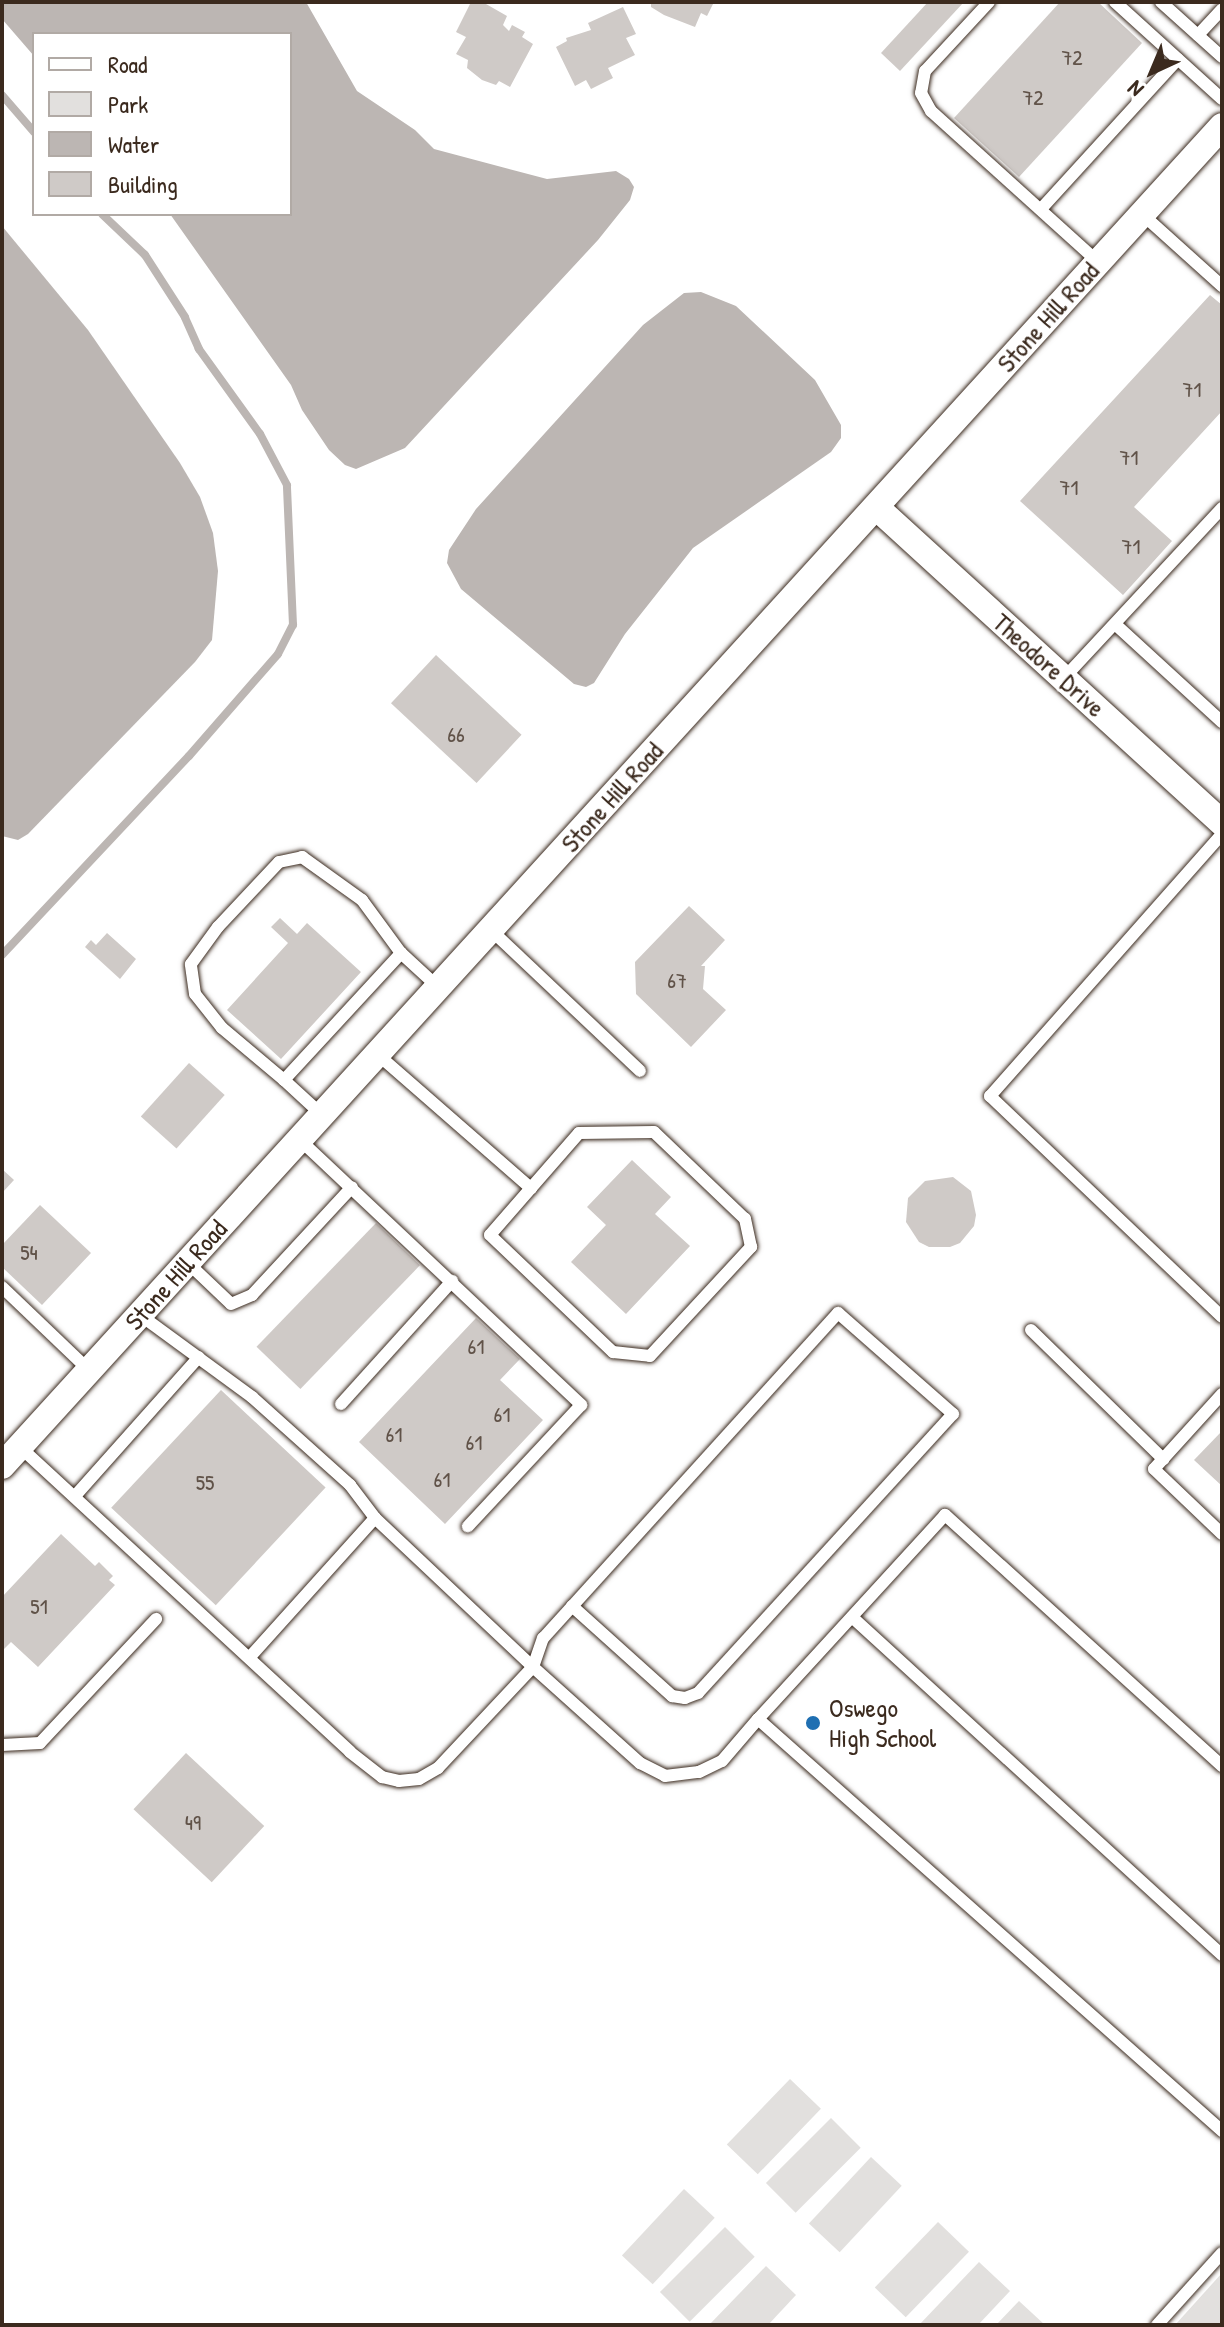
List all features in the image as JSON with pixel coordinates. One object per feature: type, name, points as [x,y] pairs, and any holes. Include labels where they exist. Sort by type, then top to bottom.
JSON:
[{"type":"street","name":"Stone Hill Road","points":[[2,1466],[1222,126]]},
{"type":"street","name":"Theodore Drive","points":[[876,507],[1222,823]]},
{"type":"lane","points":[[989,2],[925,71],[921,93],[931,111],[1098,262]]},
{"type":"lane","points":[[1115,2],[1222,99]]},
{"type":"lane","points":[[1161,2],[1222,57]]},
{"type":"lane","points":[[1198,35],[1222,9]]},
{"type":"lane","points":[[1041,209],[1178,59]]},
{"type":"lane","points":[[1142,214],[1222,286]]},
{"type":"lane","points":[[1064,678],[1222,508]]},
{"type":"lane","points":[[1115,624],[1222,722]]},
{"type":"lane","points":[[1222,834],[990,1096],[1222,1317]]},
{"type":"lane","points":[[321,1114],[222,1028],[195,994],[191,964],[218,927],[279,862],[302,857],[362,900],[401,953],[438,987]]},
{"type":"lane","points":[[491,930],[640,1071]]},
{"type":"lane","points":[[284,1080],[401,953]]},
{"type":"lane","points":[[376,1053],[531,1188]]},
{"type":"lane","points":[[654,1132],[745,1219],[751,1247],[650,1356],[613,1352],[490,1235],[531,1188],[579,1133],[654,1132]]},
{"type":"lane","points":[[299,1139],[581,1405],[468,1526]]},
{"type":"lane","points":[[188,1263],[231,1304],[252,1295],[352,1187]]},
{"type":"lane","points":[[341,1404],[452,1281]]},
{"type":"lane","points":[[2,1287],[89,1370]]},
{"type":"lane","points":[[20,1447],[350,1752],[382,1777],[399,1781],[419,1779],[438,1768],[533,1667],[543,1638],[572,1606],[838,1313],[953,1414],[698,1693],[685,1698],[672,1696],[572,1606]]},
{"type":"lane","points":[[140,1315],[252,1397],[350,1485],[375,1518],[533,1667],[640,1763],[665,1776],[699,1772],[722,1761],[945,1515],[1222,1766]]},
{"type":"lane","points":[[1031,1330],[1163,1459]]},
{"type":"lane","points":[[75,1496],[199,1357]]},
{"type":"lane","points":[[1222,1394],[1154,1469],[1222,1534]]},
{"type":"lane","points":[[249,1658],[375,1518]]},
{"type":"lane","points":[[852,1617],[1222,1955]]},
{"type":"lane","points":[[2,1745],[12,1747],[40,1743],[156,1619]]},
{"type":"lane","points":[[758,1719],[1222,2131]]},
{"type":"lane","points":[[1157,2325],[1222,2253]]},
{"type":"green space","points":[[790,2079],[821,2109],[758,2174],[727,2144]]},
{"type":"green space","points":[[831,2118],[861,2148],[796,2213],[766,2183]]},
{"type":"green space","points":[[871,2157],[902,2186],[840,2252],[809,2224]]},
{"type":"green space","points":[[684,2189],[715,2218],[653,2284],[622,2256]]},
{"type":"green space","points":[[938,2222],[969,2252],[906,2317],[875,2287]]},
{"type":"green space","points":[[725,2227],[755,2257],[690,2322],[660,2292]]},
{"type":"green space","points":[[979,2262],[1010,2291],[978,2325],[919,2325]]},
{"type":"green space","points":[[766,2266],[796,2295],[768,2325],[709,2325]]},
{"type":"green space","points":[[1222,2273],[1222,2325],[1175,2325]]},
{"type":"green space","points":[[1019,2301],[1045,2325],[996,2325]]},
{"type":"water","points":[[2,2],[306,2],[357,91],[415,130],[434,149],[547,179],[616,171],[629,179],[634,187],[630,200],[598,240],[405,448],[356,469],[345,465],[329,450],[302,410],[291,385],[171,216],[292,216],[292,32],[32,32],[32,54],[2,19]]},
{"type":"water","points":[[2,226],[88,330],[180,463],[200,497],[213,533],[218,571],[212,640],[195,662],[28,834],[18,840],[2,836]]},
{"type":"water","points":[[701,292],[736,306],[815,380],[841,425],[841,438],[831,452],[693,548],[625,634],[594,683],[586,687],[574,684],[461,589],[447,563],[449,550],[476,509],[643,325],[684,293]]},
{"type":"building","points":[[471,2],[486,4],[507,16],[503,25],[509,31],[512,25],[525,32],[522,37],[533,44],[510,87],[499,81],[496,85],[482,80],[467,68],[468,60],[456,54],[466,37],[456,32]]},
{"type":"building","points":[[651,2],[714,2],[707,16],[701,13],[695,27],[664,15],[651,7]]},
{"type":"building","points":[[928,2],[964,2],[900,71],[881,53]]},
{"type":"building","points":[[1060,2],[1098,2],[1142,43],[1019,177],[954,118]]},
{"type":"building","points":[[623,7],[636,34],[626,38],[635,55],[608,68],[613,78],[591,89],[586,80],[575,86],[556,47],[567,41],[566,38],[591,30],[588,23]]},
{"type":"building","points":[[1210,295],[1222,305],[1222,411],[1134,507],[1172,541],[1123,595],[1020,501]]},
{"type":"building","points":[[436,655],[522,735],[477,783],[391,703]]},
{"type":"building","points":[[689,906],[725,940],[701,966],[705,966],[703,989],[726,1010],[691,1047],[636,994],[635,962]]},
{"type":"building","points":[[280,918],[297,934],[307,923],[361,972],[281,1059],[227,1010],[288,943],[271,927]]},
{"type":"building","points":[[107,933],[136,959],[120,979],[85,947],[91,940],[96,945]]},
{"type":"building","points":[[189,1063],[225,1095],[176,1149],[141,1117]]},
{"type":"building","points":[[632,1160],[671,1197],[655,1214],[690,1246],[626,1314],[571,1262],[606,1225],[587,1207]]},
{"type":"building","points":[[2,1169],[14,1180],[2,1193]]},
{"type":"building","points":[[953,1177],[971,1191],[976,1215],[974,1226],[960,1243],[950,1247],[929,1247],[919,1242],[906,1222],[908,1198],[925,1181]]},
{"type":"building","points":[[40,1205],[91,1253],[42,1305],[2,1267],[2,1245]]},
{"type":"building","points":[[376,1223],[420,1265],[300,1389],[257,1347]]},
{"type":"building","points":[[476,1318],[520,1359],[500,1380],[543,1420],[445,1524],[359,1442]]},
{"type":"building","points":[[221,1390],[326,1488],[216,1605],[111,1508]]},
{"type":"building","points":[[1222,1431],[1222,1486],[1194,1460]]},
{"type":"building","points":[[61,1534],[95,1566],[99,1562],[113,1576],[109,1580],[115,1585],[38,1667],[11,1642],[2,1651],[2,1597]]},
{"type":"building","points":[[186,1753],[264,1826],[212,1882],[133,1809]]},
{"type":"waterway","points":[[2,95],[32,130]]},
{"type":"waterway","points":[[2,955],[189,756],[278,654],[293,625],[287,485],[260,434],[199,349],[185,317],[145,255],[104,216]]},
{"type":"place","name":"Oswego High School","points":[[813,1723]]}]
